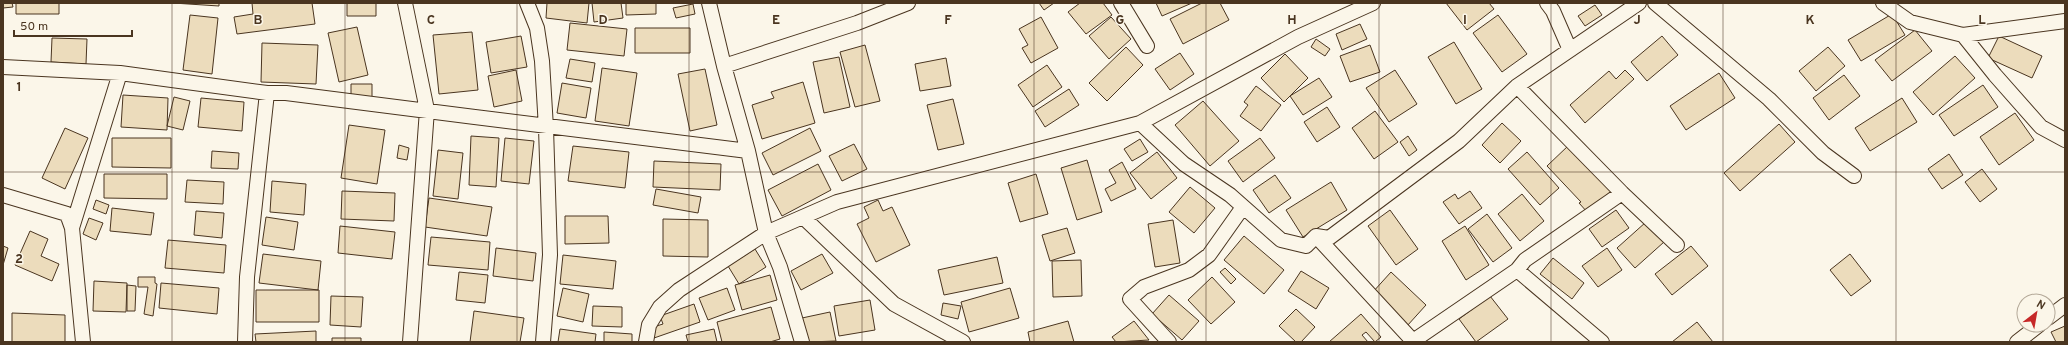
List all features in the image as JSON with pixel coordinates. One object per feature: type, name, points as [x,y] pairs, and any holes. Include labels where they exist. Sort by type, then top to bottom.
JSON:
[{"type":"street","points":[[405,3],[427,110],[410,342]]},
{"type":"street","points":[[528,3],[537,28],[542,61],[546,128],[550,255],[543,342]]},
{"type":"street","points":[[709,3],[724,66],[748,151],[766,233],[780,267],[802,342]]},
{"type":"street","points":[[724,66],[858,23],[908,3]]},
{"type":"street","points":[[1121,3],[1147,46]]},
{"type":"street","points":[[646,342],[649,324],[660,307],[679,290],[766,233],[837,202],[1140,123],[1298,37],[1373,3]]},
{"type":"street","points":[[1547,3],[1553,11],[1570,50]]},
{"type":"street","points":[[1316,236],[1330,238],[1459,141],[1517,86],[1639,3]]},
{"type":"street","points":[[1655,3],[1769,99],[1824,153],[1854,176]]},
{"type":"street","points":[[1883,3],[1910,22],[1963,35],[2065,22]]},
{"type":"street","points":[[1963,35],[1995,75],[2041,127],[2065,140]]},
{"type":"street","points":[[3,67],[120,73],[267,93],[286,93],[427,110],[546,128],[748,151]]},
{"type":"street","points":[[72,228],[120,73]]},
{"type":"street","points":[[1517,86],[1622,193],[1677,245]]},
{"type":"street","points":[[245,342],[247,277],[267,93]]},
{"type":"street","points":[[1140,123],[1184,164],[1230,195],[1281,240],[1306,246],[1316,236]]},
{"type":"street","points":[[1316,236],[1413,341],[1517,270],[1525,260],[1622,193]]},
{"type":"street","points":[[3,195],[67,214],[72,228],[83,342]]},
{"type":"street","points":[[1170,342],[1130,299],[1144,287],[1189,270],[1209,255],[1242,207]]},
{"type":"street","points":[[803,217],[894,304],[963,342]]},
{"type":"street","points":[[1517,270],[1602,342]]},
{"type":"street","points":[[2056,312],[2065,305]]},
{"type":"street","points":[[2017,342],[2029,333]]},
{"type":"building","points":[[3,3],[12,3],[13,7],[3,8]]},
{"type":"building","points":[[16,3],[59,3],[59,14],[16,14]]},
{"type":"building","points":[[173,3],[219,3],[219,6]]},
{"type":"building","points":[[252,3],[312,3],[315,24],[237,34],[234,17],[253,14]]},
{"type":"building","points":[[347,3],[376,3],[376,16],[347,16]]},
{"type":"building","points":[[547,3],[589,3],[587,23],[546,18]]},
{"type":"building","points":[[592,3],[621,3],[623,18],[594,22]]},
{"type":"building","points":[[626,3],[656,3],[656,14],[626,15]]},
{"type":"building","points":[[1039,3],[1054,3],[1044,10]]},
{"type":"building","points":[[1080,3],[1103,3],[1112,15],[1086,34],[1068,12]]},
{"type":"building","points":[[1156,3],[1192,3],[1162,16]]},
{"type":"building","points":[[1202,3],[1220,3],[1229,20],[1183,44],[1170,19]]},
{"type":"building","points":[[1446,3],[1489,3],[1494,9],[1467,30]]},
{"type":"building","points":[[693,4],[695,14],[676,18],[673,8]]},
{"type":"building","points":[[1595,5],[1602,15],[1585,26],[1578,16]]},
{"type":"building","points":[[1892,14],[1905,35],[1861,61],[1848,40]]},
{"type":"building","points":[[190,15],[218,18],[212,74],[183,70]]},
{"type":"building","points":[[1498,15],[1527,54],[1502,72],[1473,33]]},
{"type":"building","points":[[1041,17],[1058,48],[1031,63],[1022,48],[1028,45],[1019,29]]},
{"type":"building","points":[[1111,17],[1131,39],[1109,59],[1089,36]]},
{"type":"building","points":[[570,23],[627,29],[624,56],[567,50]]},
{"type":"building","points":[[1360,24],[1367,39],[1342,50],[1336,34]]},
{"type":"building","points":[[357,27],[368,75],[339,82],[328,33]]},
{"type":"building","points":[[635,28],[690,28],[690,53],[635,53]]},
{"type":"building","points":[[1915,30],[1932,51],[1892,81],[1875,60]]},
{"type":"building","points":[[472,32],[478,90],[439,94],[433,35]]},
{"type":"building","points":[[521,36],[527,67],[491,73],[486,42]]},
{"type":"building","points":[[1662,36],[1678,55],[1647,81],[1631,62]]},
{"type":"building","points":[[1999,36],[2042,56],[2032,78],[1988,58]]},
{"type":"building","points":[[52,38],[87,39],[86,64],[51,62]]},
{"type":"building","points":[[1316,39],[1330,49],[1325,56],[1311,47]]},
{"type":"building","points":[[1454,42],[1482,89],[1456,104],[1428,57]]},
{"type":"building","points":[[262,43],[318,45],[316,84],[261,82]]},
{"type":"building","points":[[865,45],[880,101],[855,107],[840,52]]},
{"type":"building","points":[[1370,45],[1380,72],[1350,82],[1340,56]]},
{"type":"building","points":[[1126,47],[1143,65],[1107,101],[1089,83]]},
{"type":"building","points":[[1828,47],[1845,66],[1816,91],[1799,71]]},
{"type":"building","points":[[1180,53],[1194,74],[1170,90],[1155,69]]},
{"type":"building","points":[[1285,54],[1308,78],[1284,102],[1261,78]]},
{"type":"building","points":[[1955,56],[1975,78],[1933,115],[1913,92]]},
{"type":"building","points":[[839,57],[850,107],[824,113],[813,62]]},
{"type":"building","points":[[946,58],[951,86],[920,91],[915,64]]},
{"type":"building","points":[[570,59],[595,63],[592,82],[566,78]]},
{"type":"building","points":[[1047,65],[1062,87],[1033,107],[1018,85]]},
{"type":"building","points":[[602,68],[637,73],[629,126],[595,121]]},
{"type":"building","points":[[705,69],[717,125],[690,131],[678,74]]},
{"type":"building","points":[[516,70],[522,101],[494,107],[488,76]]},
{"type":"building","points":[[1395,70],[1417,104],[1389,122],[1366,88]]},
{"type":"building","points":[[1625,70],[1634,79],[1585,123],[1570,105],[1609,71],[1616,79]]},
{"type":"building","points":[[1719,73],[1735,98],[1686,130],[1670,106]]},
{"type":"building","points":[[1844,75],[1860,96],[1829,120],[1813,98]]},
{"type":"building","points":[[1319,78],[1332,97],[1303,115],[1290,96]]},
{"type":"building","points":[[803,82],[815,123],[762,139],[752,105],[774,98],[771,92]]},
{"type":"building","points":[[562,83],[591,88],[586,118],[557,113]]},
{"type":"building","points":[[351,84],[372,84],[372,97],[351,96]]},
{"type":"building","points":[[1983,85],[1998,107],[1954,136],[1939,115]]},
{"type":"building","points":[[1256,86],[1281,105],[1261,131],[1240,116],[1248,105],[1244,102]]},
{"type":"building","points":[[1069,89],[1079,105],[1045,127],[1035,111]]},
{"type":"building","points":[[123,95],[168,98],[167,130],[121,127]]},
{"type":"building","points":[[174,97],[190,101],[183,130],[167,126]]},
{"type":"building","points":[[201,98],[244,102],[242,131],[198,127]]},
{"type":"building","points":[[1902,98],[1917,122],[1870,151],[1855,128]]},
{"type":"building","points":[[953,99],[964,144],[938,150],[927,105]]},
{"type":"building","points":[[1203,101],[1239,141],[1210,166],[1175,125]]},
{"type":"building","points":[[1327,107],[1340,127],[1317,142],[1304,122]]},
{"type":"building","points":[[1375,111],[1398,142],[1374,159],[1352,128]]},
{"type":"building","points":[[2015,113],[2034,140],[1999,165],[1980,137]]},
{"type":"building","points":[[1502,123],[1521,141],[1500,163],[1482,145]]},
{"type":"building","points":[[1779,124],[1795,142],[1740,191],[1724,173]]},
{"type":"building","points":[[349,125],[385,130],[377,184],[341,178]]},
{"type":"building","points":[[65,128],[88,138],[65,189],[42,178]]},
{"type":"building","points":[[810,128],[821,151],[773,175],[762,153]]},
{"type":"building","points":[[471,136],[499,138],[496,187],[469,185]]},
{"type":"building","points":[[1408,136],[1417,150],[1409,156],[1400,142]]},
{"type":"building","points":[[112,138],[171,138],[171,168],[112,167]]},
{"type":"building","points":[[505,138],[534,141],[529,184],[501,181]]},
{"type":"building","points":[[1260,138],[1275,158],[1243,182],[1228,161]]},
{"type":"building","points":[[1140,139],[1148,152],[1132,161],[1124,149]]},
{"type":"building","points":[[854,144],[867,169],[842,181],[829,156]]},
{"type":"building","points":[[399,145],[409,148],[407,160],[397,158]]},
{"type":"building","points":[[1569,145],[1612,190],[1588,213],[1579,203],[1581,202],[1547,166]]},
{"type":"building","points":[[573,146],[629,152],[625,188],[568,181]]},
{"type":"building","points":[[438,150],[463,153],[458,199],[433,196]]},
{"type":"building","points":[[212,151],[239,153],[238,169],[211,168]]},
{"type":"building","points":[[1157,152],[1177,178],[1151,199],[1130,173]]},
{"type":"building","points":[[1527,152],[1559,188],[1540,205],[1508,169]]},
{"type":"building","points":[[1949,154],[1963,175],[1942,189],[1928,169]]},
{"type":"building","points":[[1087,160],[1102,212],[1077,220],[1061,168]]},
{"type":"building","points":[[654,161],[721,164],[720,190],[653,187]]},
{"type":"building","points":[[1122,162],[1136,189],[1111,201],[1105,189],[1116,183],[1109,170]]},
{"type":"building","points":[[818,164],[831,190],[782,216],[768,190]]},
{"type":"building","points":[[1982,169],[1997,189],[1980,202],[1965,182]]},
{"type":"building","points":[[104,174],[167,174],[167,199],[104,198]]},
{"type":"building","points":[[1036,174],[1048,214],[1020,222],[1008,183]]},
{"type":"building","points":[[1275,175],[1291,198],[1269,213],[1253,190]]},
{"type":"building","points":[[187,180],[224,182],[223,204],[185,202]]},
{"type":"building","points":[[272,181],[306,184],[304,215],[270,212]]},
{"type":"building","points":[[1331,182],[1347,210],[1303,237],[1286,210]]},
{"type":"building","points":[[1190,187],[1215,208],[1194,233],[1169,212]]},
{"type":"building","points":[[656,189],[701,197],[698,213],[653,205]]},
{"type":"building","points":[[342,191],[395,193],[394,221],[341,219]]},
{"type":"building","points":[[1470,191],[1482,208],[1459,224],[1443,202],[1455,194],[1458,199]]},
{"type":"building","points":[[1522,194],[1544,221],[1520,241],[1498,214]]},
{"type":"building","points":[[429,198],[492,207],[487,236],[425,227]]},
{"type":"building","points":[[96,200],[109,205],[106,214],[93,209]]},
{"type":"building","points":[[878,200],[883,211],[892,207],[910,245],[876,262],[857,224],[869,218],[864,207]]},
{"type":"building","points":[[112,208],[154,213],[151,235],[110,231]]},
{"type":"building","points":[[1390,210],[1418,249],[1396,265],[1368,226]]},
{"type":"building","points":[[1616,210],[1629,228],[1602,247],[1589,229]]},
{"type":"building","points":[[196,211],[224,213],[222,238],[194,235]]},
{"type":"building","points":[[1487,214],[1512,248],[1493,262],[1468,229]]},
{"type":"building","points":[[565,216],[608,216],[609,243],[565,244]]},
{"type":"building","points":[[266,217],[298,222],[294,250],[262,245]]},
{"type":"building","points":[[89,218],[103,223],[96,240],[83,234]]},
{"type":"building","points":[[663,219],[708,220],[708,257],[663,256]]},
{"type":"building","points":[[1173,220],[1180,263],[1155,267],[1148,224]]},
{"type":"building","points":[[1646,222],[1664,242],[1635,268],[1617,248]]},
{"type":"building","points":[[340,226],[395,232],[392,259],[338,253]]},
{"type":"building","points":[[1465,226],[1489,265],[1466,280],[1442,241]]},
{"type":"building","points":[[1067,228],[1075,253],[1050,261],[1042,235]]},
{"type":"building","points":[[30,231],[48,239],[41,256],[59,264],[52,281],[15,265]]},
{"type":"building","points":[[1244,236],[1284,270],[1264,294],[1224,260]]},
{"type":"building","points":[[431,237],[490,242],[488,270],[428,265]]},
{"type":"building","points":[[168,240],[226,245],[224,273],[165,268]]},
{"type":"building","points":[[3,246],[8,248],[3,265]]},
{"type":"building","points":[[1691,246],[1708,266],[1672,295],[1655,274]]},
{"type":"building","points":[[496,248],[536,253],[533,281],[493,276]]},
{"type":"building","points":[[1607,248],[1622,270],[1598,287],[1582,266]]},
{"type":"building","points":[[755,249],[766,267],[739,284],[728,266]]},
{"type":"building","points":[[263,254],[321,261],[318,290],[259,283]]},
{"type":"building","points":[[822,254],[833,273],[801,290],[791,271]]},
{"type":"building","points":[[1850,254],[1871,281],[1851,296],[1830,270]]},
{"type":"building","points":[[563,255],[616,261],[613,289],[560,284]]},
{"type":"building","points":[[997,257],[1003,283],[944,295],[938,270]]},
{"type":"building","points":[[1553,258],[1584,283],[1572,299],[1540,274]]},
{"type":"building","points":[[1081,260],[1082,296],[1053,297],[1052,261]]},
{"type":"building","points":[[1225,268],[1236,279],[1231,284],[1220,272]]},
{"type":"building","points":[[1301,271],[1329,288],[1316,309],[1288,291]]},
{"type":"building","points":[[459,272],[488,275],[485,303],[456,300]]},
{"type":"building","points":[[1391,272],[1426,305],[1407,326],[1372,293]]},
{"type":"building","points":[[770,275],[777,300],[742,310],[735,285]]},
{"type":"building","points":[[138,277],[155,277],[155,283],[157,284],[153,316],[144,314],[148,287],[138,287]]},
{"type":"building","points":[[1212,277],[1235,302],[1211,324],[1188,300]]},
{"type":"building","points":[[94,281],[127,283],[126,312],[93,311]]},
{"type":"building","points":[[161,283],[219,288],[217,314],[159,308]]},
{"type":"building","points":[[127,285],[136,286],[135,311],[127,311]]},
{"type":"building","points":[[563,288],[589,294],[583,322],[557,316]]},
{"type":"building","points":[[727,288],[735,310],[708,320],[699,298]]},
{"type":"building","points":[[1010,288],[1019,318],[969,332],[961,302]]},
{"type":"building","points":[[256,290],[319,290],[319,322],[256,322]]},
{"type":"building","points":[[1169,295],[1199,321],[1182,340],[1152,314]]},
{"type":"building","points":[[331,296],[363,297],[361,327],[330,325]]},
{"type":"building","points":[[1490,296],[1508,319],[1476,342],[1459,319]]},
{"type":"building","points":[[870,300],[875,330],[839,336],[834,306]]},
{"type":"building","points":[[943,303],[961,306],[958,319],[941,315]]},
{"type":"building","points":[[694,304],[700,322],[654,338],[650,328],[663,324],[660,316]]},
{"type":"building","points":[[593,306],[622,307],[622,327],[592,326]]},
{"type":"building","points":[[771,307],[780,339],[770,342],[722,342],[717,322]]},
{"type":"building","points":[[1296,309],[1315,327],[1301,342],[1296,342],[1279,326]]},
{"type":"building","points":[[474,311],[524,318],[520,342],[470,342]]},
{"type":"building","points":[[830,312],[836,341],[808,342],[802,318]]},
{"type":"building","points":[[12,313],[65,315],[65,342],[12,342]]},
{"type":"building","points":[[1361,314],[1381,337],[1375,342],[1366,332],[1362,335],[1368,342],[1329,342]]},
{"type":"building","points":[[1068,321],[1074,342],[1030,342],[1028,332]]},
{"type":"building","points":[[1134,321],[1149,340],[1116,342],[1112,337]]},
{"type":"building","points":[[1697,322],[1713,342],[1672,342]]},
{"type":"building","points":[[2065,326],[2065,342],[2056,342],[2052,333],[2056,333],[2056,330]]},
{"type":"building","points":[[560,329],[596,334],[595,342],[558,342]]},
{"type":"building","points":[[714,329],[717,342],[688,342],[686,335]]},
{"type":"building","points":[[316,331],[316,342],[256,342],[255,334]]},
{"type":"building","points":[[604,332],[632,334],[632,342],[604,342]]},
{"type":"building","points":[[332,338],[361,338],[361,342],[332,342]]}]
